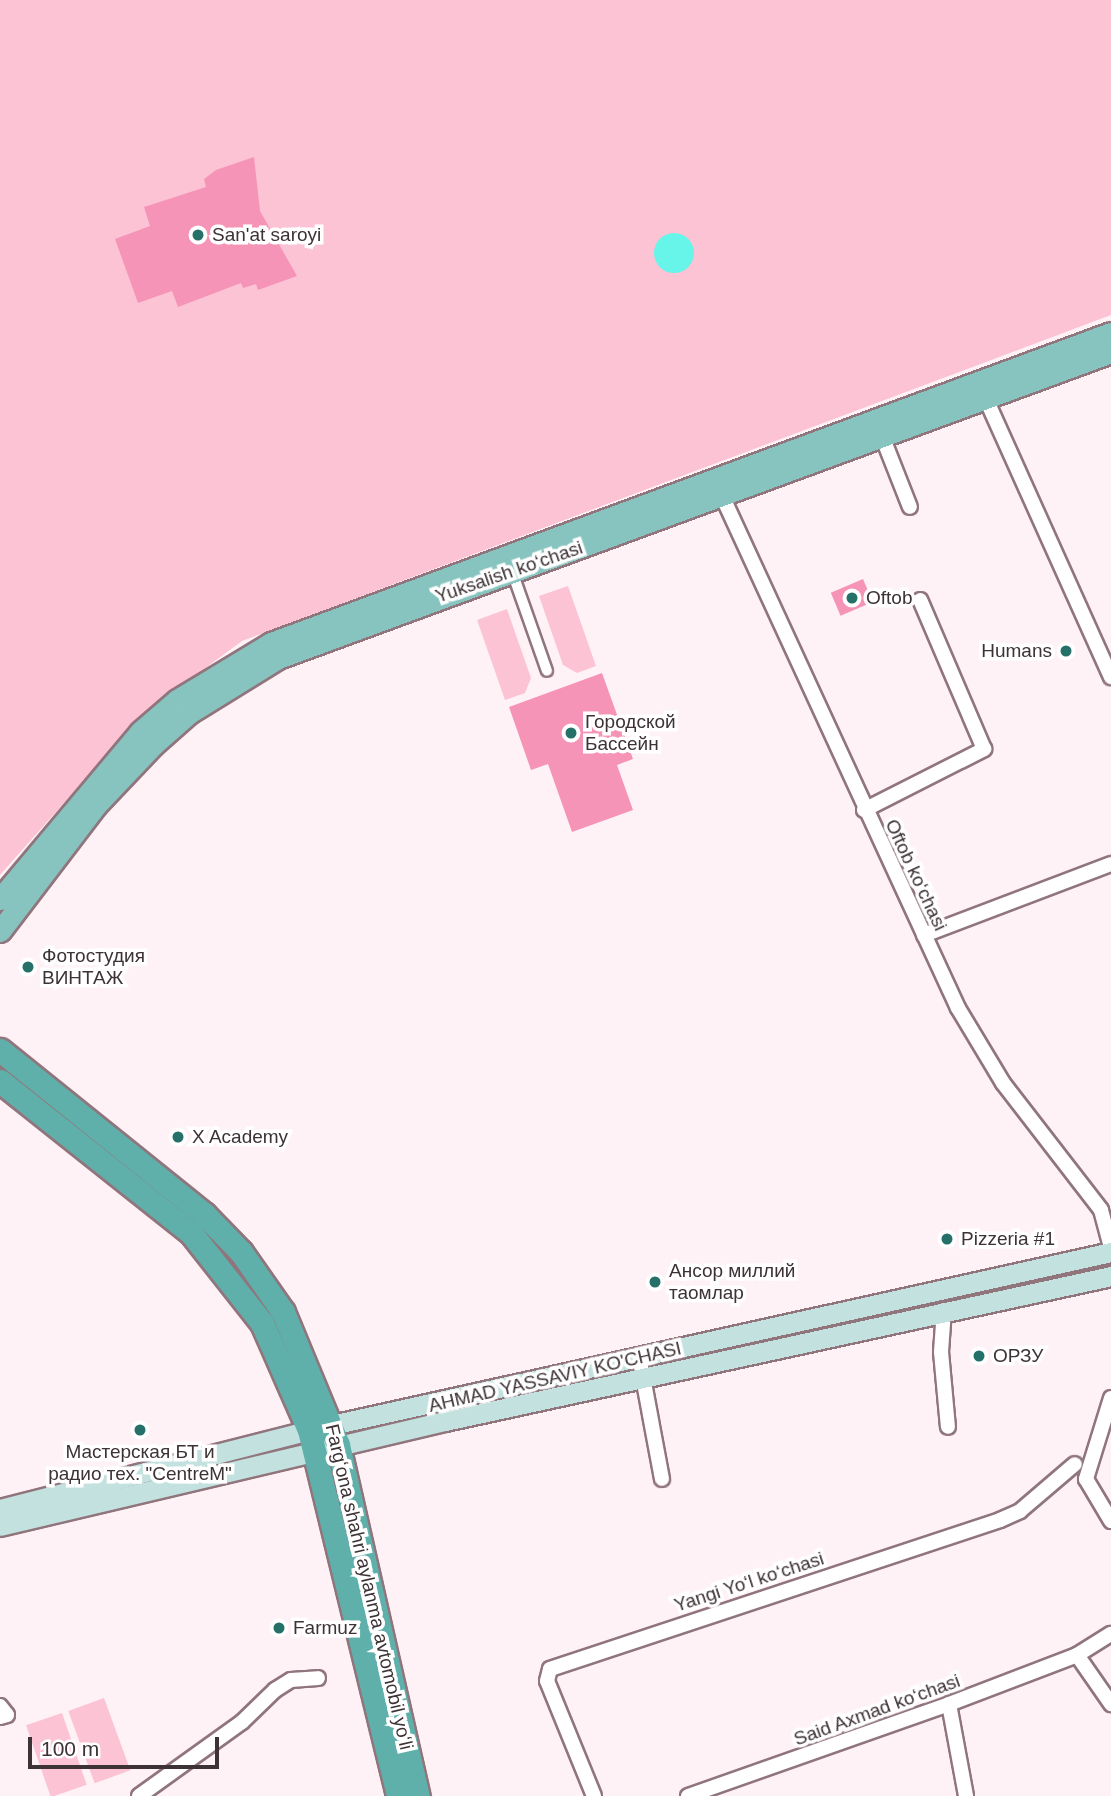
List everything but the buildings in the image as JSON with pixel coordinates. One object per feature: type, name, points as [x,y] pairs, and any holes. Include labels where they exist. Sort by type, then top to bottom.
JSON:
[{"type":"highway","name":"Fargʻona shahri aylanma avtomobil yoʻli","points":[[0,1050],[171,1185],[241,1252],[297,1336],[336,1435],[418,1796]]},
{"type":"highway","name":"Fargʻona shahri aylanma avtomobil yoʻli","points":[[0,1081],[170,1215],[213,1257],[262,1323],[312,1440],[398,1796]]},
{"type":"main road","name":"Yuksalish koʻchasi","points":[[0,931],[96,805],[162,737],[235,682],[318,640],[718,489],[1111,333]]},
{"type":"main road","name":"Yuksalish koʻchasi","points":[[0,899],[140,732],[225,667],[312,627],[882,436],[1111,352]]},
{"type":"main road","name":"AHMAD YASSAVIY KO'CHASI","points":[[0,1526],[115,1490],[639,1356],[1111,1249]]},
{"type":"main road","name":"AHMAD YASSAVIY KO'CHASI","points":[[336,1435],[496,1410],[944,1310],[1109,1281]]},
{"type":"main road","name":"AHMAD YASSAVIY KO'CHASI","points":[[0,1509],[115,1490]]},
{"type":"street","points":[[986,400],[1111,677]]},
{"type":"street","points":[[882,436],[910,507]]},
{"type":"street","name":"Oftob koʻchasi","points":[[718,489],[864,810],[958,1008],[1003,1083],[1101,1210],[1111,1249]]},
{"type":"street","points":[[516,583],[547,671]]},
{"type":"street","points":[[864,810],[984,749],[920,600]]},
{"type":"street","points":[[924,935],[1111,864]]},
{"type":"street","points":[[944,1310],[941,1352],[948,1427]]},
{"type":"street","points":[[639,1356],[662,1479]]},
{"type":"street","points":[[1111,1398],[1086,1479],[1111,1521]]},
{"type":"street","name":"Yangi Yoʻl koʻchasi","points":[[594,1796],[547,1681],[550,1669],[1000,1520],[1020,1511],[1075,1464]]},
{"type":"street","name":"Said Axmad koʻchasi","points":[[688,1796],[949,1704],[1077,1655],[1111,1634]]},
{"type":"street","points":[[1077,1655],[1111,1704]]},
{"type":"street","points":[[139,1796],[242,1723],[275,1690],[291,1680],[318,1678]]},
{"type":"street","points":[[949,1704],[966,1796]]},
{"type":"street","points":[[0,1706],[7,1715],[0,1717]]},
{"type":"shaded area","points":[[0,0],[1111,0],[1111,315],[242,641],[143,714],[0,875]]},
{"type":"shaded area","points":[[568,586],[596,666],[577,673],[563,665],[539,596]]},
{"type":"shaded area","points":[[507,609],[531,678],[525,693],[505,700],[477,620]]},
{"type":"shaded area","points":[[104,1698],[130,1770],[95,1783],[68,1711]]},
{"type":"shaded area","points":[[62,1713],[87,1785],[50,1796],[26,1725]]},
{"type":"water","points":[[674,233],[688,239],[694,253],[688,267],[674,273],[660,267],[654,253],[660,239]]},
{"type":"place","name":"San'at saroyi","points":[[198,235]]},
{"type":"place","name":"Oftob","points":[[852,598]]},
{"type":"place","name":"Humans","points":[[1066,651]]},
{"type":"place","name":"Городской Бассейн","points":[[571,733]]},
{"type":"place","name":"Фотостудия ВИНТАЖ","points":[[28,967]]},
{"type":"place","name":"X Academy","points":[[178,1137]]},
{"type":"place","name":"Pizzeria #1","points":[[947,1239]]},
{"type":"place","name":"Ансор миллий таомлар","points":[[655,1282]]},
{"type":"place","name":"ОРЗУ","points":[[979,1356]]},
{"type":"place","name":"Мастерская БТ и радио тех. \"CentreM\"","points":[[140,1430]]},
{"type":"place","name":"Farmuz","points":[[279,1628]]}]
